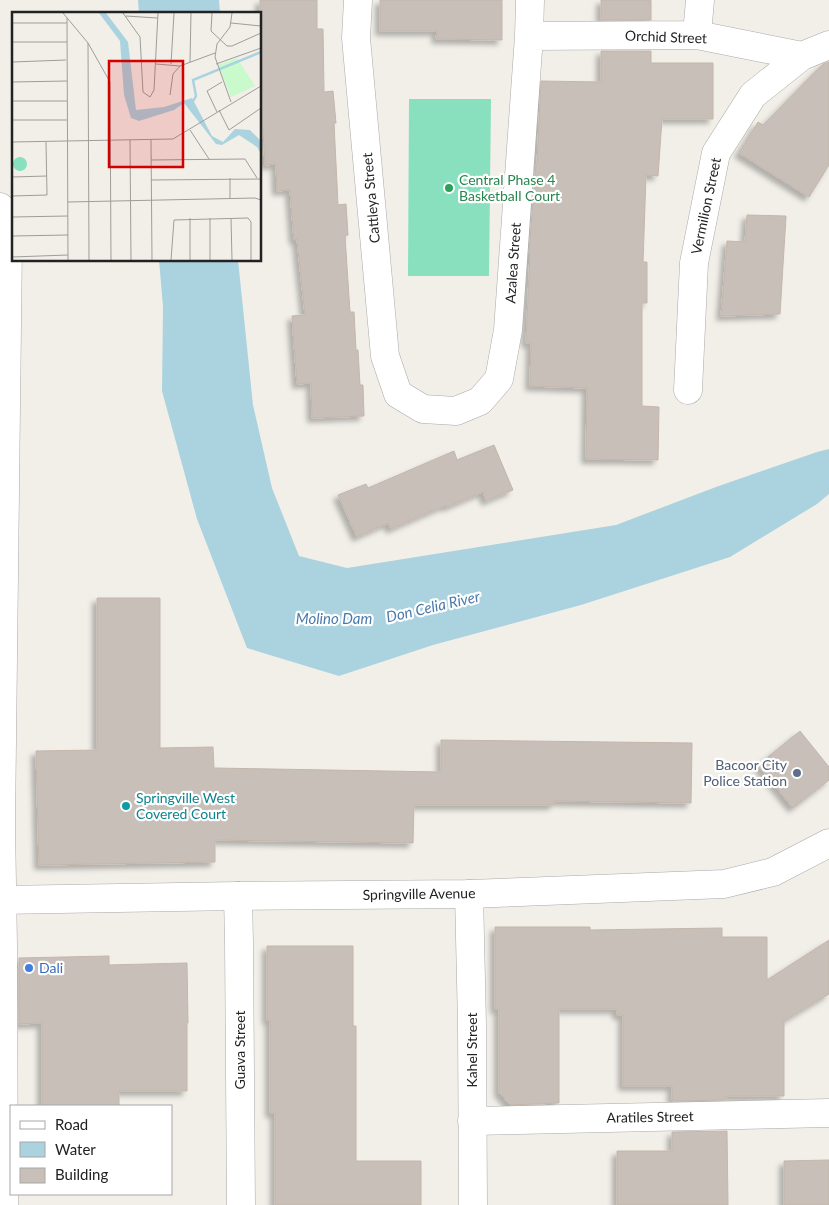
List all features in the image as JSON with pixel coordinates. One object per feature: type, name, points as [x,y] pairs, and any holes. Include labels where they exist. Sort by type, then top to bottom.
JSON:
[{"type":"street","name":"Cattleya Street","points":[[358,0],[356,38],[385,356],[398,394]]},
{"type":"street","name":"Azalea Street","points":[[398,394],[422,409],[456,410],[480,400],[498,379],[508,330],[530,0]]},
{"type":"street","points":[[697,35],[700,0]]},
{"type":"street","name":"Orchid Street","points":[[529,36],[697,35],[802,56]]},
{"type":"street","points":[[802,56],[829,45]]},
{"type":"street","name":"Vermilion Street","points":[[688,390],[694,263],[716,153],[753,96],[802,56]]},
{"type":"street","points":[[0,207],[8,242],[1,824],[4,1205]]},
{"type":"street","name":"Springville Avenue","points":[[1,900],[469,894],[724,884],[774,872],[829,843]]},
{"type":"street","name":"Kahel Street","points":[[469,894],[473,1205]]},
{"type":"street","name":"Guava Street","points":[[238,896],[240,943],[241,1205]]},
{"type":"street","name":"Aratiles Street","points":[[472,1121],[829,1113]]},
{"type":"green space","name":"Central Phase 4 Basketball Court","points":[[409,99],[491,99],[489,276],[408,276]]},
{"type":"water","points":[[138,0],[219,0],[220,12],[139,12]]},
{"type":"water","name":"Molino Dam","points":[[159,261],[238,261],[253,405],[272,488],[299,556],[347,568],[616,525],[716,487],[829,449],[829,494],[817,504],[730,557],[581,605],[433,645],[339,676],[247,648],[197,519],[162,391],[163,307]]},
{"type":"building","points":[[260,0],[317,0],[317,29],[323,29],[324,92],[333,91],[336,123],[334,123],[338,205],[346,204],[348,235],[345,236],[350,312],[354,312],[360,385],[363,385],[364,416],[312,418],[311,383],[297,384],[292,316],[305,315],[297,239],[294,240],[290,190],[277,191],[276,164],[265,165],[263,130],[261,130]]},
{"type":"building","points":[[380,0],[502,0],[502,40],[436,39],[437,31],[380,31]]},
{"type":"building","points":[[601,0],[651,0],[651,20],[601,20]]},
{"type":"building","points":[[601,51],[651,51],[651,63],[713,63],[713,119],[662,119],[658,176],[646,175],[643,262],[647,262],[647,303],[642,303],[642,406],[659,407],[658,460],[586,459],[587,388],[530,386],[531,343],[526,343],[529,253],[537,164],[541,81],[601,82]]},
{"type":"building","points":[[829,62],[829,165],[809,197],[739,153],[758,122],[763,125],[823,64]]},
{"type":"building","points":[[747,215],[786,216],[780,314],[721,316],[727,241],[745,242]]},
{"type":"building","points":[[494,445],[513,490],[486,501],[483,492],[447,507],[446,505],[391,529],[388,523],[357,537],[338,495],[366,484],[368,488],[454,451],[457,460]]},
{"type":"building","points":[[97,598],[160,598],[160,748],[213,747],[214,768],[441,772],[441,740],[692,743],[691,803],[554,801],[554,805],[414,805],[413,843],[215,840],[215,862],[39,865],[36,751],[97,750]]},
{"type":"building","name":"Bacoor City Police Station","points":[[800,731],[829,767],[829,780],[793,808],[758,765]]},
{"type":"building","points":[[495,927],[590,927],[590,930],[722,928],[722,937],[767,937],[767,980],[829,940],[829,994],[784,1021],[784,1096],[726,1096],[726,1100],[672,1101],[672,1086],[623,1086],[623,1015],[617,1015],[617,1009],[559,1009],[559,1103],[510,1105],[499,1092],[499,1009],[495,1009]]},
{"type":"building","points":[[267,946],[353,946],[353,1026],[356,1026],[356,1161],[421,1161],[421,1205],[275,1205],[275,1113],[270,1113],[270,1020],[267,1020]]},
{"type":"building","points":[[109,956],[109,965],[187,963],[187,1091],[119,1091],[119,1105],[42,1105],[42,1023],[19,1024],[19,958]]},
{"type":"building","points":[[727,1131],[728,1205],[617,1205],[617,1151],[672,1151],[672,1132]]},
{"type":"building","points":[[829,1160],[829,1205],[784,1205],[784,1161]]},
{"type":"place","name":"Central Phase 4 Basketball Court","points":[[449,188]]},
{"type":"place","name":"Bacoor City Police Station","points":[[797,773]]},
{"type":"place","name":"Springville West Covered Court","points":[[126,806]]},
{"type":"place","name":"Dali","points":[[29,968]]},
{"type":"water label","name":"Don Celia River","points":[[433,607]]}]
